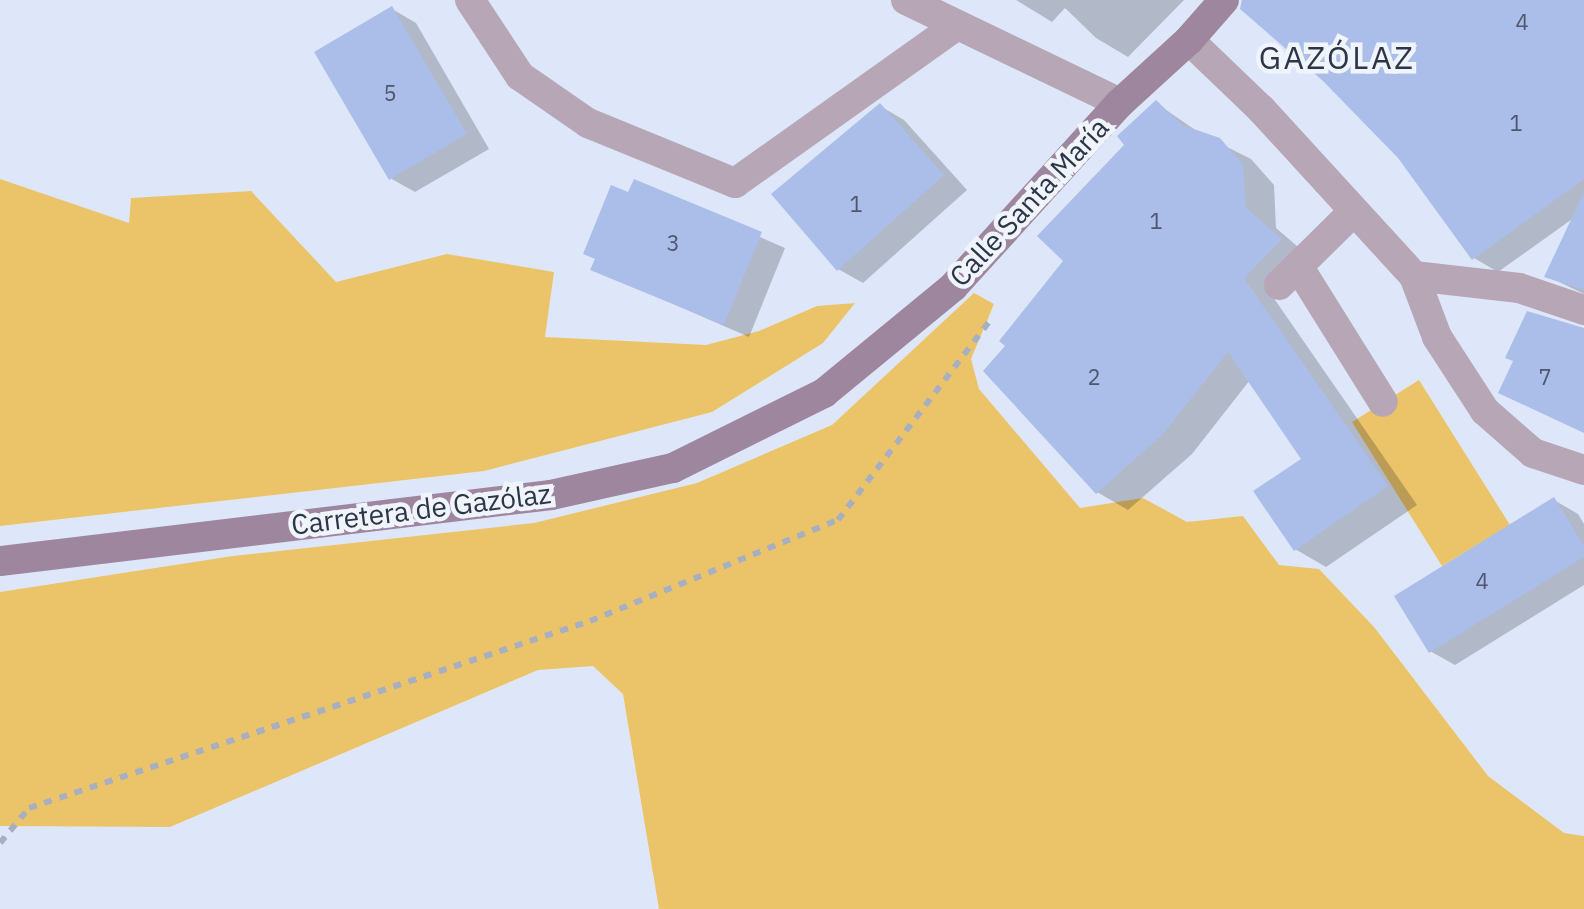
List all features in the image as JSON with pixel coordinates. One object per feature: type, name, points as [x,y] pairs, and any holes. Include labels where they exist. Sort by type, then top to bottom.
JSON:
[{"type":"street","points":[[470,0],[520,76],[588,124],[735,183],[956,26]]},
{"type":"street","points":[[906,0],[1120,103]]},
{"type":"street","name":"Calle Santa María","points":[[824,393],[952,287],[1120,103],[1189,40],[1224,0]]},
{"type":"street","points":[[1189,40],[1261,109],[1414,276],[1437,337],[1485,411],[1534,453],[1584,470]]},
{"type":"street","points":[[1354,211],[1289,276],[1383,402]]},
{"type":"street","points":[[1414,276],[1519,288],[1584,310]]},
{"type":"street","name":"Carretera de Gazólaz","points":[[0,561],[550,495],[673,468],[824,393]]},
{"type":"path","points":[[0,843],[29,808],[590,621],[838,520],[1000,306]]},
{"type":"shaded area","points":[[0,179],[129,223],[131,198],[251,191],[336,282],[447,254],[554,272],[545,337],[706,345],[759,331],[817,306],[855,303],[823,343],[712,412],[484,471],[0,526]]},
{"type":"shaded area","points":[[974,293],[994,304],[971,359],[979,389],[1080,508],[1143,498],[1187,522],[1243,516],[1279,565],[1319,569],[1374,627],[1488,776],[1564,833],[1584,836],[1584,909],[659,909],[623,694],[593,666],[538,670],[170,827],[0,826],[0,592],[233,556],[534,523],[697,483],[832,425]]},
{"type":"shaded area","points":[[1419,380],[1510,525],[1442,566],[1352,422]]},
{"type":"building","points":[[1242,0],[1584,0],[1584,179],[1472,260],[1398,158],[1323,81],[1240,9]]},
{"type":"building","points":[[392,6],[467,134],[389,180],[314,52]]},
{"type":"building","points":[[1156,100],[1182,125],[1220,138],[1243,165],[1246,208],[1282,239],[1244,278],[1388,486],[1294,551],[1253,491],[1301,459],[1228,352],[1162,435],[1096,494],[983,371],[1005,346],[999,341],[1063,261],[1037,236],[1124,145],[1117,136]]},
{"type":"building","points":[[880,103],[944,175],[837,271],[771,194]]},
{"type":"building","points":[[634,179],[762,232],[724,325],[590,270],[595,259],[583,254],[611,185],[628,192]]},
{"type":"building","points":[[1584,192],[1584,290],[1544,277]]},
{"type":"building","points":[[1527,311],[1584,328],[1584,433],[1498,393],[1513,361],[1505,358]]},
{"type":"building","points":[[1554,497],[1584,546],[1584,557],[1429,653],[1394,596]]},
{"type":"district","name":"GAZÓLAZ","points":[[1337,57]]}]
